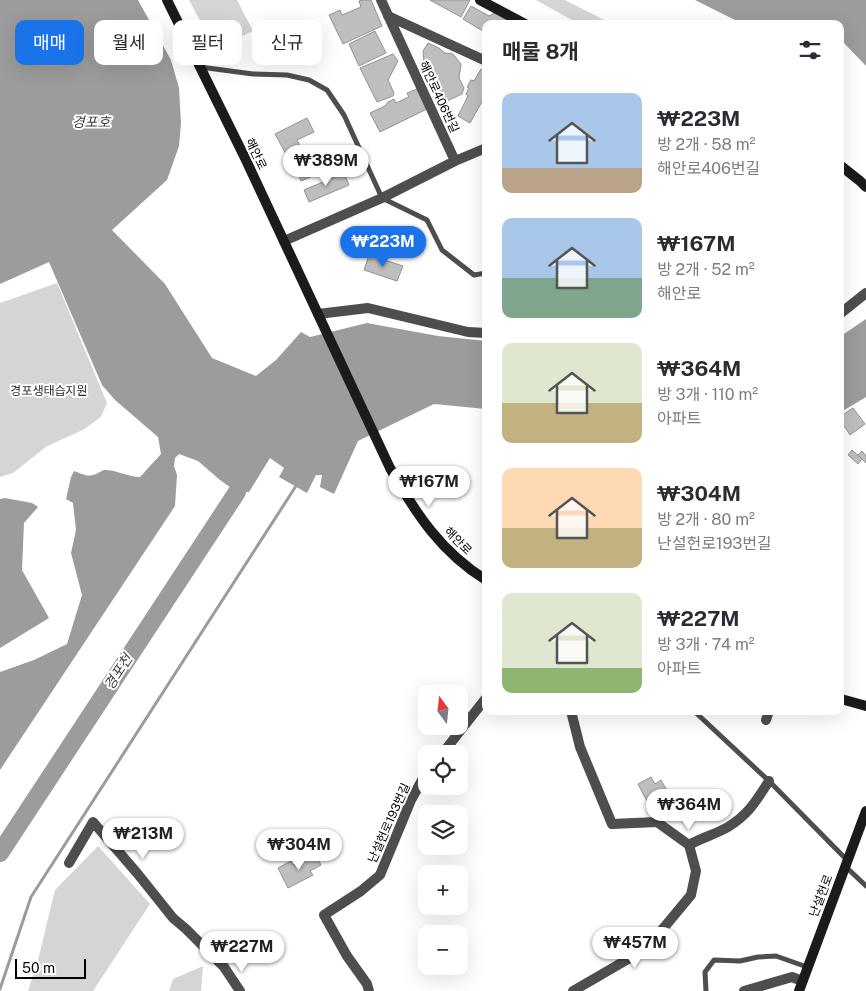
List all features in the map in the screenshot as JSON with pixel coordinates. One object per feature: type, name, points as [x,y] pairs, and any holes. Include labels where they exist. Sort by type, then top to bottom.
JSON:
[{"type":"street","name":"해안로","points":[[166,0],[284,241],[374,436],[407,498],[427,528],[460,562],[482,577]]},
{"type":"street","name":"해안로406번길","points":[[381,0],[455,161]]},
{"type":"street","points":[[480,0],[518,20]]},
{"type":"street","points":[[388,16],[482,59]]},
{"type":"street","points":[[284,241],[382,198],[455,161],[482,150]]},
{"type":"street","points":[[844,168],[866,188]]},
{"type":"street","points":[[844,311],[866,293]]},
{"type":"street","points":[[319,317],[368,308],[468,332],[482,333]]},
{"type":"street","points":[[844,700],[866,706]]},
{"type":"street","points":[[449,745],[482,703]]},
{"type":"street","points":[[572,715],[580,747],[612,824],[657,822],[688,845],[696,871],[691,894],[647,948],[573,991]]},
{"type":"street","points":[[688,845],[700,838],[727,828],[752,808],[769,781]]},
{"type":"street","name":"난설헌로193번길","points":[[369,991],[367,984],[347,956],[324,915],[361,891],[380,875],[418,787]]},
{"type":"street","name":"난설헌로","points":[[799,991],[866,811]]},
{"type":"street","points":[[68,863],[93,822],[173,918],[224,967],[240,991]]},
{"type":"street","points":[[744,991],[792,977],[802,981]]},
{"type":"lane","points":[[200,67],[253,74],[287,75],[309,80],[327,90],[344,114],[382,198],[427,220],[442,250],[474,275],[482,274]]},
{"type":"lane","points":[[698,715],[769,781],[866,886]]},
{"type":"lane","points":[[706,991],[705,972],[714,960],[740,961],[776,956],[808,967]]},
{"type":"green space","points":[[189,0],[237,0],[252,31],[242,36],[242,20],[200,20]]},
{"type":"green space","points":[[536,0],[565,0],[604,20],[572,20]]},
{"type":"green space","name":"경포생태습지원","points":[[57,283],[107,403],[101,417],[83,430],[47,446],[13,473],[0,477],[0,303]]},
{"type":"green space","points":[[98,846],[150,904],[93,991],[28,991],[38,960],[55,890]]},
{"type":"green space","points":[[203,966],[201,991],[169,991],[173,979]]},
{"type":"water","name":"경포호","points":[[0,0],[138,0],[149,20],[94,20],[94,65],[163,65],[163,45],[171,60],[179,88],[181,123],[179,146],[167,180],[112,230],[165,284],[212,358],[256,376],[276,360],[301,332],[310,337],[367,323],[438,336],[482,341],[482,409],[434,404],[358,441],[334,494],[320,487],[322,475],[316,475],[307,493],[279,477],[284,468],[270,458],[249,492],[237,492],[198,461],[179,454],[175,458],[174,466],[177,475],[175,506],[0,770],[0,672],[34,660],[67,644],[82,595],[71,553],[76,530],[73,503],[66,499],[74,471],[90,475],[108,470],[140,477],[161,454],[158,437],[115,400],[102,385],[49,262],[0,284]]},
{"type":"water","points":[[695,0],[866,0],[866,66],[844,43],[844,20],[735,20]]},
{"type":"water","points":[[866,319],[866,397],[844,410],[844,334]]},
{"type":"water","points":[[5,498],[32,503],[38,507],[24,523],[22,570],[49,618],[0,648],[0,499]]},
{"type":"building","points":[[371,0],[382,26],[343,44],[329,15],[340,10],[342,15],[361,7],[359,1]]},
{"type":"building","points":[[430,0],[470,0],[461,17]]},
{"type":"building","points":[[471,6],[489,16],[496,12],[506,20],[482,20],[482,31],[463,19]]},
{"type":"building","points":[[375,31],[386,53],[359,66],[349,44]]},
{"type":"building","points":[[428,43],[445,53],[453,54],[461,64],[459,78],[464,88],[462,94],[447,101],[437,97],[420,63],[424,62],[423,51]]},
{"type":"building","points":[[393,54],[398,61],[388,80],[394,93],[393,96],[377,102],[360,68]]},
{"type":"building","points":[[482,70],[482,102],[470,123],[458,116],[468,96],[466,94],[469,88],[467,87],[471,80],[474,81]]},
{"type":"building","points":[[417,89],[427,109],[380,132],[370,113],[385,106],[394,99],[396,103],[409,97],[407,93]]},
{"type":"building","points":[[307,118],[314,132],[297,140],[301,148],[287,156],[275,134]]},
{"type":"building","points":[[336,152],[341,164],[301,181],[296,169]]},
{"type":"building","points":[[344,173],[349,185],[309,202],[304,190]]},
{"type":"building","points":[[369,255],[403,266],[397,281],[364,270]]},
{"type":"building","points":[[853,408],[865,424],[850,435],[844,428],[844,414]]},
{"type":"building","points":[[852,450],[862,459],[858,464],[848,455]]},
{"type":"building","points":[[862,451],[866,456],[866,463],[858,455]]},
{"type":"building","points":[[651,777],[655,784],[661,780],[673,801],[657,810],[655,805],[650,807],[638,784]]},
{"type":"building","points":[[316,855],[321,865],[310,871],[313,875],[288,888],[278,868],[291,861],[293,865]]},
{"type":"waterway","points":[[0,989],[31,897],[296,486]]},
{"type":"waterway","name":"경포천","points":[[0,853],[237,492]]}]
